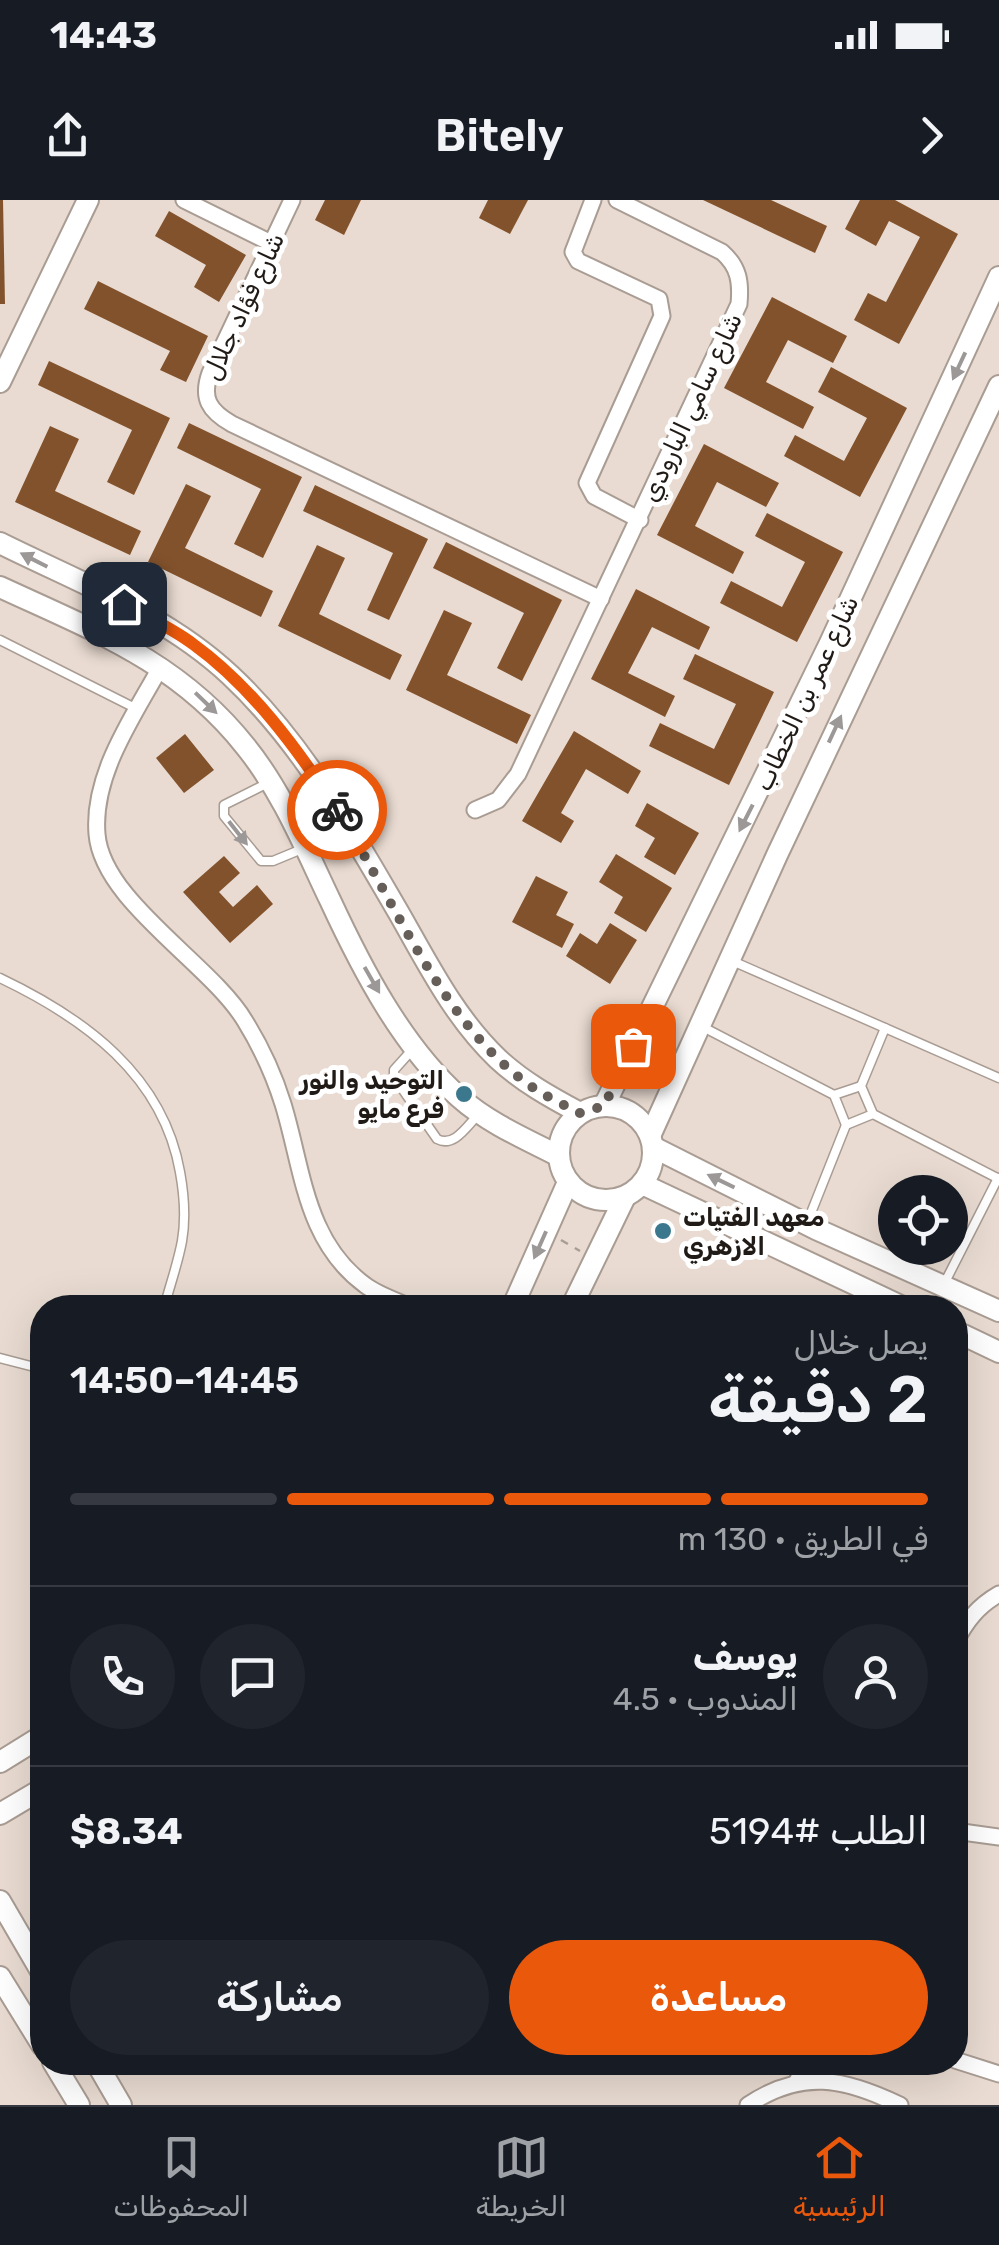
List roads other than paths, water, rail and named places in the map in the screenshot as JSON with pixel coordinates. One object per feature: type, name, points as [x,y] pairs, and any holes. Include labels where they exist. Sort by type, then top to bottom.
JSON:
[{"type":"street","points":[[0,382],[88,200]]},
{"type":"street","points":[[184,200],[271,243]]},
{"type":"street","name":"شارع فؤاد جلال","points":[[292,200],[204,388],[213,412],[601,598]]},
{"type":"street","points":[[593,200],[573,252],[578,261],[659,299],[662,306],[662,316],[587,484],[594,496],[640,520]]},
{"type":"street","points":[[617,200],[635,204]]},
{"type":"street","name":"شارع سامي البارودي","points":[[474,810],[498,800],[518,774],[739,304],[740,284],[734,263],[722,252],[635,204]]},
{"type":"street","name":"شارع عمر بن الخطاب","points":[[604,1106],[822,659],[999,277]]},
{"type":"street","name":"شارع عمر بن الخطاب","points":[[652,1142],[680,1070],[851,695],[999,386]]},
{"type":"street","points":[[0,543],[158,622],[192,643],[231,676],[314,774],[356,839],[442,992],[470,1028],[496,1057],[533,1088],[580,1113]]},
{"type":"street","points":[[0,587],[161,666],[224,721],[270,782],[307,847],[354,949],[415,1047],[459,1097],[557,1155]]},
{"type":"street","points":[[161,666],[104,780],[96,837],[117,883],[225,995],[256,1040],[282,1099],[304,1189],[326,1245],[347,1270],[383,1295]]},
{"type":"street","points":[[576,1295],[595,1258],[634,1191],[653,1160],[652,1142],[642,1122],[630,1112],[604,1106],[580,1113],[561,1136],[557,1155],[568,1182],[588,1198],[603,1201],[634,1191],[875,1295]]},
{"type":"street","points":[[652,1142],[806,1224],[963,1295]]},
{"type":"street","points":[[514,1295],[568,1182]]},
{"type":"street","points":[[968,1297],[999,1311]]},
{"type":"street","points":[[968,1337],[999,1352]]},
{"type":"street","points":[[968,1620],[984,1602],[999,1594]]},
{"type":"street","points":[[0,1762],[30,1743]]},
{"type":"street","points":[[0,1814],[30,1795]]},
{"type":"street","points":[[968,1832],[999,1838]]},
{"type":"street","points":[[0,1901],[30,1952]]},
{"type":"street","points":[[0,1976],[30,2026]]},
{"type":"street","points":[[968,2064],[999,2074]]},
{"type":"street","points":[[61,2075],[79,2105]]},
{"type":"street","points":[[104,2075],[121,2105]]},
{"type":"street","points":[[798,2081],[801,2075]]},
{"type":"street","points":[[748,2105],[770,2091],[798,2081],[819,2080],[852,2085],[900,2105]]},
{"type":"lane","points":[[0,640],[138,709]]},
{"type":"lane","points":[[270,782],[224,805],[224,816],[261,861],[273,861],[307,847]]},
{"type":"lane","points":[[730,960],[999,1078]]},
{"type":"lane","points":[[0,978],[67,1014],[104,1041],[135,1074],[161,1111],[177,1153],[184,1196],[183,1238],[168,1295]]},
{"type":"lane","points":[[700,1026],[834,1094],[846,1125],[806,1224]]},
{"type":"lane","points":[[885,1028],[862,1086],[873,1114],[999,1178],[943,1286]]},
{"type":"lane","points":[[415,1047],[394,1070],[394,1077],[437,1138],[452,1141],[481,1113]]},
{"type":"lane","points":[[834,1094],[862,1086]]},
{"type":"lane","points":[[846,1125],[873,1114]]},
{"type":"lane","points":[[0,1358],[30,1367]]},
{"type":"place","name":"التوحيد والنور فرع مايو","points":[[464,1094]]},
{"type":"place","name":"معهد الفتيات الازهري","points":[[663,1231]]}]
